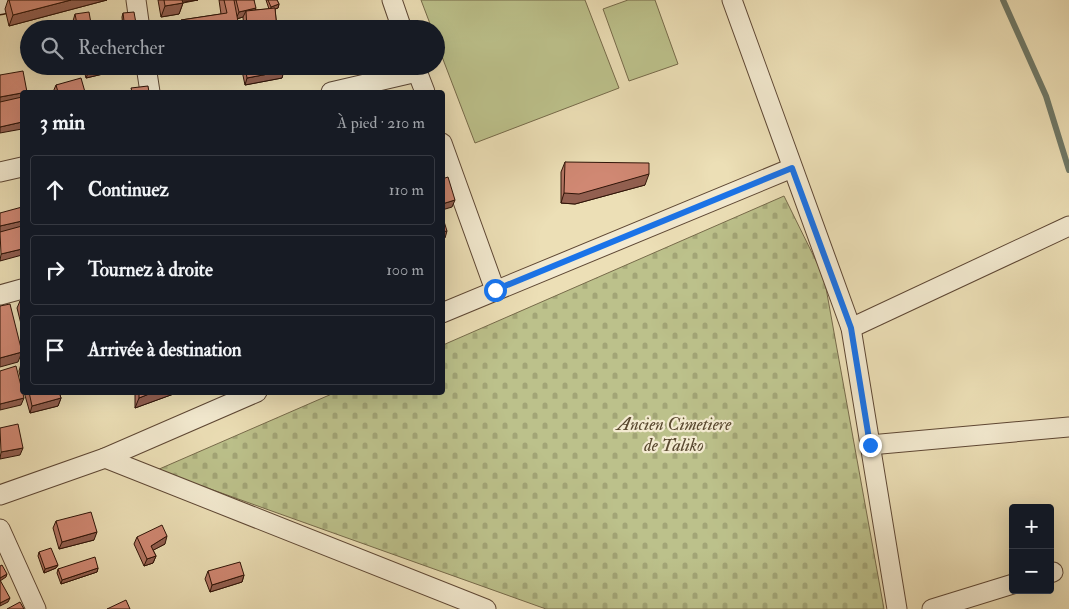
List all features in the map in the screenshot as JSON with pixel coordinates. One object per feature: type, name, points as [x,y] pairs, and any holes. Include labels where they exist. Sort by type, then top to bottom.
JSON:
[{"type":"street","points":[[0,1],[4,0]]},
{"type":"street","points":[[136,0],[139,20]]},
{"type":"street","points":[[392,0],[399,20]]},
{"type":"street","points":[[732,0],[851,328],[897,609]]},
{"type":"street","points":[[147,75],[150,90]]},
{"type":"street","points":[[338,90],[394,75]]},
{"type":"street","points":[[418,75],[423,90]]},
{"type":"street","points":[[445,158],[448,172],[495,290]]},
{"type":"street","points":[[0,172],[20,167]]},
{"type":"street","points":[[445,312],[792,168]]},
{"type":"street","points":[[851,328],[1065,228]]},
{"type":"street","points":[[0,295],[20,290]]},
{"type":"street","points":[[0,494],[105,458],[250,395]]},
{"type":"street","points":[[870,445],[1069,427]]},
{"type":"street","points":[[105,458],[486,609]]},
{"type":"street","points":[[0,529],[36,609]]},
{"type":"street","points":[[932,609],[1009,585]]},
{"type":"green space","points":[[421,0],[585,0],[619,88],[475,143],[445,65],[445,20],[429,20]]},
{"type":"green space","points":[[628,0],[655,0],[678,64],[629,81],[603,9]]},
{"type":"green space","name":"Ancien Cimetiere de Taliko","points":[[784,196],[824,277],[884,609],[546,609],[157,470],[329,395],[445,395],[445,344]]},
{"type":"building","points":[[9,0],[71,0],[13,15]]},
{"type":"building","points":[[164,0],[182,0],[183,3],[165,6]]},
{"type":"building","points":[[224,0],[234,0],[238,20],[181,20],[227,13]]},
{"type":"building","points":[[236,0],[254,0],[256,8],[239,12]]},
{"type":"building","points":[[268,0],[277,0],[279,4],[271,7]]},
{"type":"building","points":[[275,8],[276,20],[246,20],[246,11]]},
{"type":"building","points":[[89,12],[90,20],[76,20],[75,14]]},
{"type":"building","points":[[134,12],[135,20],[124,20],[123,13]]},
{"type":"building","points":[[20,72],[20,75],[24,75],[27,90],[20,90],[20,93],[0,97],[0,75]]},
{"type":"building","points":[[246,75],[263,75],[247,78]]},
{"type":"building","points":[[81,78],[84,90],[57,90],[56,85]]},
{"type":"building","points":[[148,86],[149,90],[132,90],[131,88]]},
{"type":"building","points":[[20,97],[20,122],[0,127],[0,102]]},
{"type":"building","points":[[565,162],[649,163],[649,174],[579,194],[564,193]]},
{"type":"building","points":[[448,177],[455,200],[445,203],[445,178]]},
{"type":"building","points":[[20,208],[20,221],[0,226],[0,213]]},
{"type":"building","points":[[20,227],[20,249],[1,254],[0,232]]},
{"type":"building","points":[[10,304],[20,344],[20,353],[0,358],[0,306]]},
{"type":"building","points":[[16,366],[20,382],[20,395],[23,395],[24,398],[0,404],[0,371]]},
{"type":"building","points":[[30,395],[60,395],[61,398],[32,406]]},
{"type":"building","points":[[18,424],[23,448],[1,452],[0,428]]},
{"type":"building","points":[[91,512],[97,532],[62,542],[56,521]]},
{"type":"building","points":[[162,525],[167,536],[151,546],[156,556],[147,559],[137,537]]},
{"type":"building","points":[[51,548],[58,565],[45,569],[39,552]]},
{"type":"building","points":[[95,557],[98,568],[62,580],[58,569]]},
{"type":"building","points":[[240,562],[244,575],[212,585],[208,571]]},
{"type":"building","points":[[2,565],[7,574],[0,578],[0,566]]},
{"type":"building","points":[[0,580],[10,598],[0,603]]},
{"type":"building","points":[[126,600],[130,609],[107,609]]},
{"type":"building","points":[[20,602],[24,609],[7,609]]},
{"type":"waterway","points":[[1003,0],[1046,96],[1069,170]]},
{"type":"route","points":[[495,290],[792,168],[851,328],[870,445]]}]
